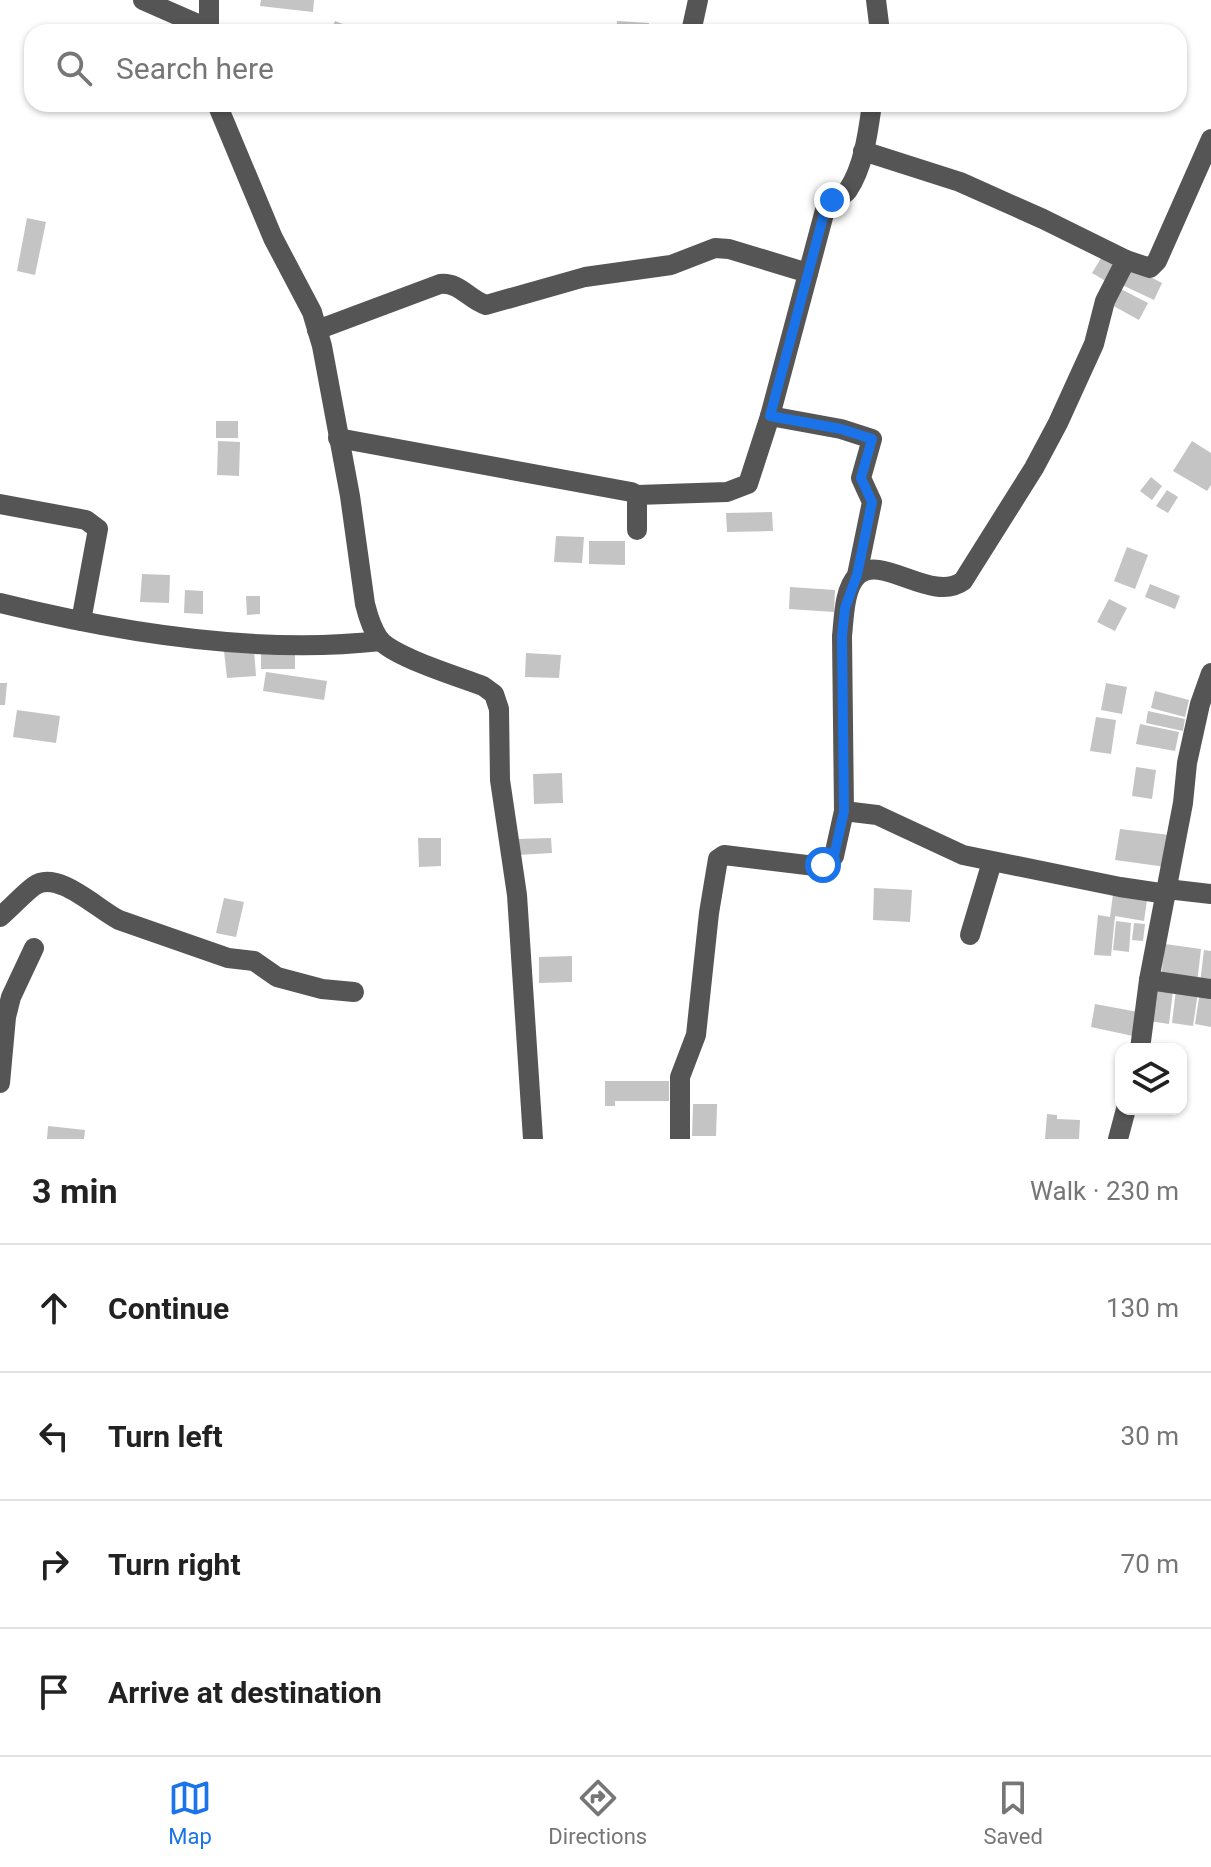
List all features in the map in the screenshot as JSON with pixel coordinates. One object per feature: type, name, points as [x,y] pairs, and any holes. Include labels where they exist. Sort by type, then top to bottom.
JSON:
[{"type":"street","points":[[143,0],[194,24]]},
{"type":"street","points":[[209,0],[209,24]]},
{"type":"street","points":[[693,24],[698,0]]},
{"type":"street","points":[[876,0],[879,24]]},
{"type":"street","points":[[220,112],[273,238],[312,312],[322,346],[350,496],[365,604],[381,641],[400,654],[483,686],[494,694],[499,709],[500,780],[517,895],[533,1139]]},
{"type":"street","points":[[338,438],[637,495],[727,492],[748,484],[770,416],[828,203],[847,191],[863,151],[870,112]]},
{"type":"street","points":[[863,151],[960,182],[1126,260],[1150,268],[1157,261],[1211,139]]},
{"type":"street","points":[[317,330],[440,284],[458,286],[477,302],[486,305],[607,272],[671,265],[715,248],[729,249],[808,273]]},
{"type":"street","points":[[857,575],[877,569],[947,589],[963,581],[1034,468],[1058,423],[1094,344],[1105,301],[1126,260]]},
{"type":"street","points":[[680,1139],[680,1077],[696,1035],[718,859],[731,854],[815,866],[830,862],[844,811],[842,636],[845,608],[857,575],[872,502],[861,478],[872,439],[841,429],[770,416]]},
{"type":"street","points":[[637,495],[637,530]]},
{"type":"street","points":[[0,504],[86,520],[98,529],[81,621]]},
{"type":"street","points":[[0,603],[138,633],[273,645],[351,645],[381,641]]},
{"type":"street","points":[[1141,1043],[1149,980],[1183,803],[1187,763],[1200,704],[1211,673]]},
{"type":"street","points":[[844,811],[877,815],[947,850],[992,862],[1167,891],[1211,894]]},
{"type":"street","points":[[970,935],[992,862]]},
{"type":"street","points":[[0,917],[35,885],[53,881],[63,884],[102,912],[119,920],[228,958],[254,961],[277,977],[322,989],[354,992]]},
{"type":"street","points":[[0,1083],[6,1017],[11,997],[34,948]]},
{"type":"street","points":[[1149,980],[1211,989]]},
{"type":"street","points":[[1118,1139],[1124,1115]]},
{"type":"building","points":[[261,0],[314,0],[313,12],[260,6]]},
{"type":"building","points":[[617,21],[649,23],[649,24],[617,24]]},
{"type":"building","points":[[27,218],[46,222],[35,275],[17,271]]},
{"type":"building","points":[[1103,255],[1119,265],[1109,283],[1092,273]]},
{"type":"building","points":[[1127,265],[1162,283],[1154,300],[1118,283]]},
{"type":"building","points":[[1117,287],[1148,303],[1139,320],[1108,303]]},
{"type":"building","points":[[216,421],[238,421],[238,438],[216,438]]},
{"type":"building","points":[[218,441],[240,442],[239,476],[217,475]]},
{"type":"building","points":[[1192,441],[1211,453],[1211,485],[1207,491],[1173,471]]},
{"type":"building","points":[[1151,477],[1162,486],[1152,500],[1140,491]]},
{"type":"building","points":[[1167,490],[1178,497],[1168,513],[1156,506]]},
{"type":"building","points":[[772,512],[773,531],[727,532],[726,513]]},
{"type":"building","points":[[556,536],[584,537],[582,563],[554,562]]},
{"type":"building","points":[[589,541],[625,541],[625,565],[589,564]]},
{"type":"building","points":[[1127,547],[1148,555],[1135,589],[1114,581]]},
{"type":"building","points":[[142,574],[170,575],[169,603],[140,602]]},
{"type":"building","points":[[1150,584],[1180,596],[1175,609],[1145,597]]},
{"type":"building","points":[[790,587],[835,590],[834,612],[789,609]]},
{"type":"building","points":[[185,590],[203,591],[203,614],[184,613]]},
{"type":"building","points":[[246,596],[260,596],[260,614],[247,615]]},
{"type":"building","points":[[1109,599],[1127,608],[1115,631],[1097,622]]},
{"type":"building","points":[[254,649],[256,676],[227,678],[224,651]]},
{"type":"building","points":[[261,651],[295,651],[295,669],[261,669]]},
{"type":"building","points":[[526,653],[561,655],[559,678],[525,677]]},
{"type":"building","points":[[266,672],[327,681],[324,700],[263,691]]},
{"type":"building","points":[[0,683],[7,683],[5,705],[0,705]]},
{"type":"building","points":[[1106,683],[1127,687],[1122,714],[1101,710]]},
{"type":"building","points":[[1155,691],[1189,700],[1185,717],[1151,708]]},
{"type":"building","points":[[17,710],[60,716],[56,743],[13,737]]},
{"type":"building","points":[[1148,711],[1185,719],[1183,731],[1146,723]]},
{"type":"building","points":[[1096,717],[1116,720],[1111,754],[1090,751]]},
{"type":"building","points":[[1140,724],[1179,732],[1175,751],[1136,744]]},
{"type":"building","points":[[1136,767],[1156,770],[1152,799],[1132,796]]},
{"type":"building","points":[[562,773],[563,803],[534,804],[533,774]]},
{"type":"building","points":[[1120,829],[1170,835],[1166,867],[1115,860]]},
{"type":"building","points":[[418,838],[441,838],[441,866],[419,867]]},
{"type":"building","points":[[551,838],[552,853],[518,855],[517,839]]},
{"type":"building","points":[[874,888],[912,890],[910,922],[873,920]]},
{"type":"building","points":[[1113,894],[1147,900],[1144,921],[1115,916],[1111,956],[1094,955],[1098,915],[1110,917]]},
{"type":"building","points":[[224,898],[244,902],[236,937],[216,933]]},
{"type":"building","points":[[1116,921],[1131,923],[1129,952],[1113,950]]},
{"type":"building","points":[[1134,923],[1145,924],[1143,941],[1132,940]]},
{"type":"building","points":[[1165,944],[1201,949],[1197,983],[1161,979]]},
{"type":"building","points":[[1204,950],[1211,951],[1211,985],[1200,983]]},
{"type":"building","points":[[572,956],[572,982],[539,983],[539,957]]},
{"type":"building","points":[[1154,988],[1173,991],[1169,1024],[1149,1021]]},
{"type":"building","points":[[1176,989],[1198,992],[1193,1026],[1172,1023]]},
{"type":"building","points":[[1200,991],[1211,993],[1211,1027],[1195,1024]]},
{"type":"building","points":[[1095,1004],[1138,1012],[1133,1036],[1091,1027]]},
{"type":"building","points":[[605,1081],[669,1081],[669,1101],[615,1101],[615,1106],[605,1106]]},
{"type":"building","points":[[693,1104],[717,1104],[716,1136],[692,1136]]},
{"type":"building","points":[[1047,1114],[1057,1115],[1057,1119],[1080,1120],[1079,1139],[1045,1139]]},
{"type":"building","points":[[48,1126],[85,1130],[84,1139],[47,1139]]},
{"type":"route","points":[[823,865],[834,856],[844,811],[842,636],[845,608],[857,575],[872,502],[861,478],[872,439],[841,429],[770,416],[825,210],[832,200]]}]
